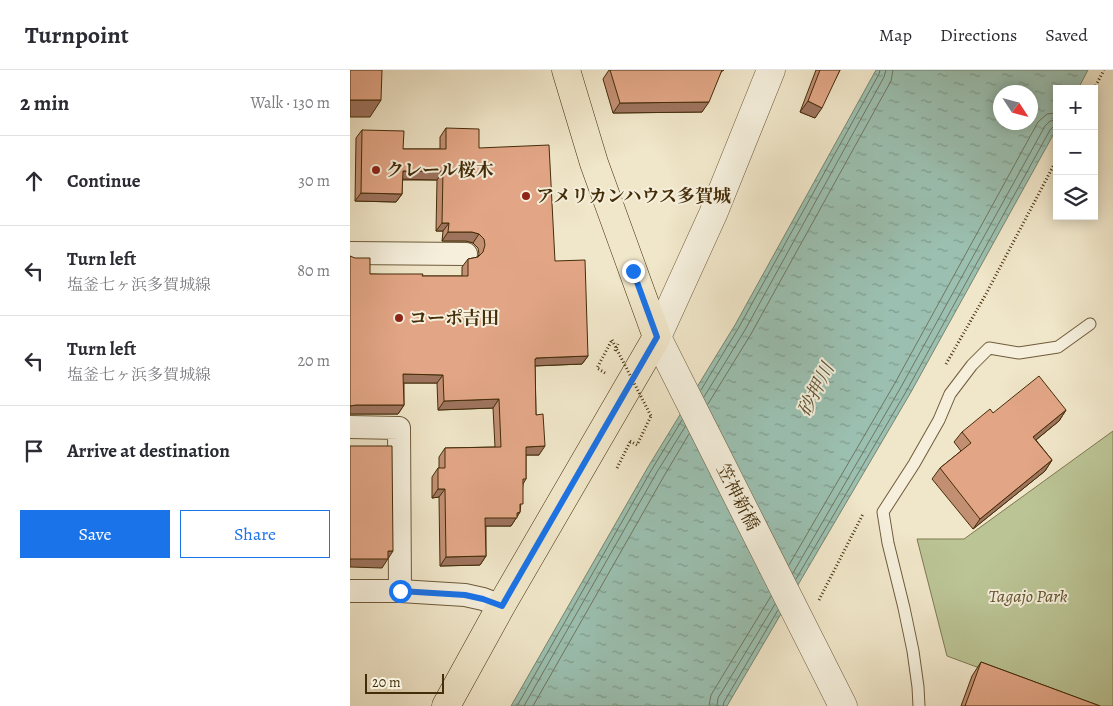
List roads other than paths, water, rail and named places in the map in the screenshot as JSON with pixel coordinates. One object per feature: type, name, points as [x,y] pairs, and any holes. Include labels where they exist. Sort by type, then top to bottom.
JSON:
[{"type":"main road","points":[[446,706],[657,337],[594,163],[566,70]]},
{"type":"street","points":[[657,337],[714,214],[771,70]]},
{"type":"street","points":[[350,253],[466,254]]},
{"type":"street","name":"笠神新橋","points":[[657,337],[844,706]]},
{"type":"street","points":[[350,427],[399,428],[400,591]]},
{"type":"street","points":[[350,592],[400,591],[465,595],[502,606]]},
{"type":"lane","points":[[919,706],[913,651],[888,543],[883,512],[914,464],[935,427],[950,394],[972,365],[989,348],[1019,353],[1058,347],[1090,324]]},
{"type":"water","name":"砂押川","points":[[876,70],[1088,70],[1080,85],[1053,85],[1053,135],[911,392],[727,706],[511,706],[648,467],[735,325]]},
{"type":"place","name":"クレール桜木","points":[[376,170]]},
{"type":"place","name":"アメリカンハウス多賀城","points":[[526,196]]},
{"type":"place","name":"コーポ吉田","points":[[399,318]]},
{"type":"park label","name":"Tagajo Park","points":[[1028,596]]}]
